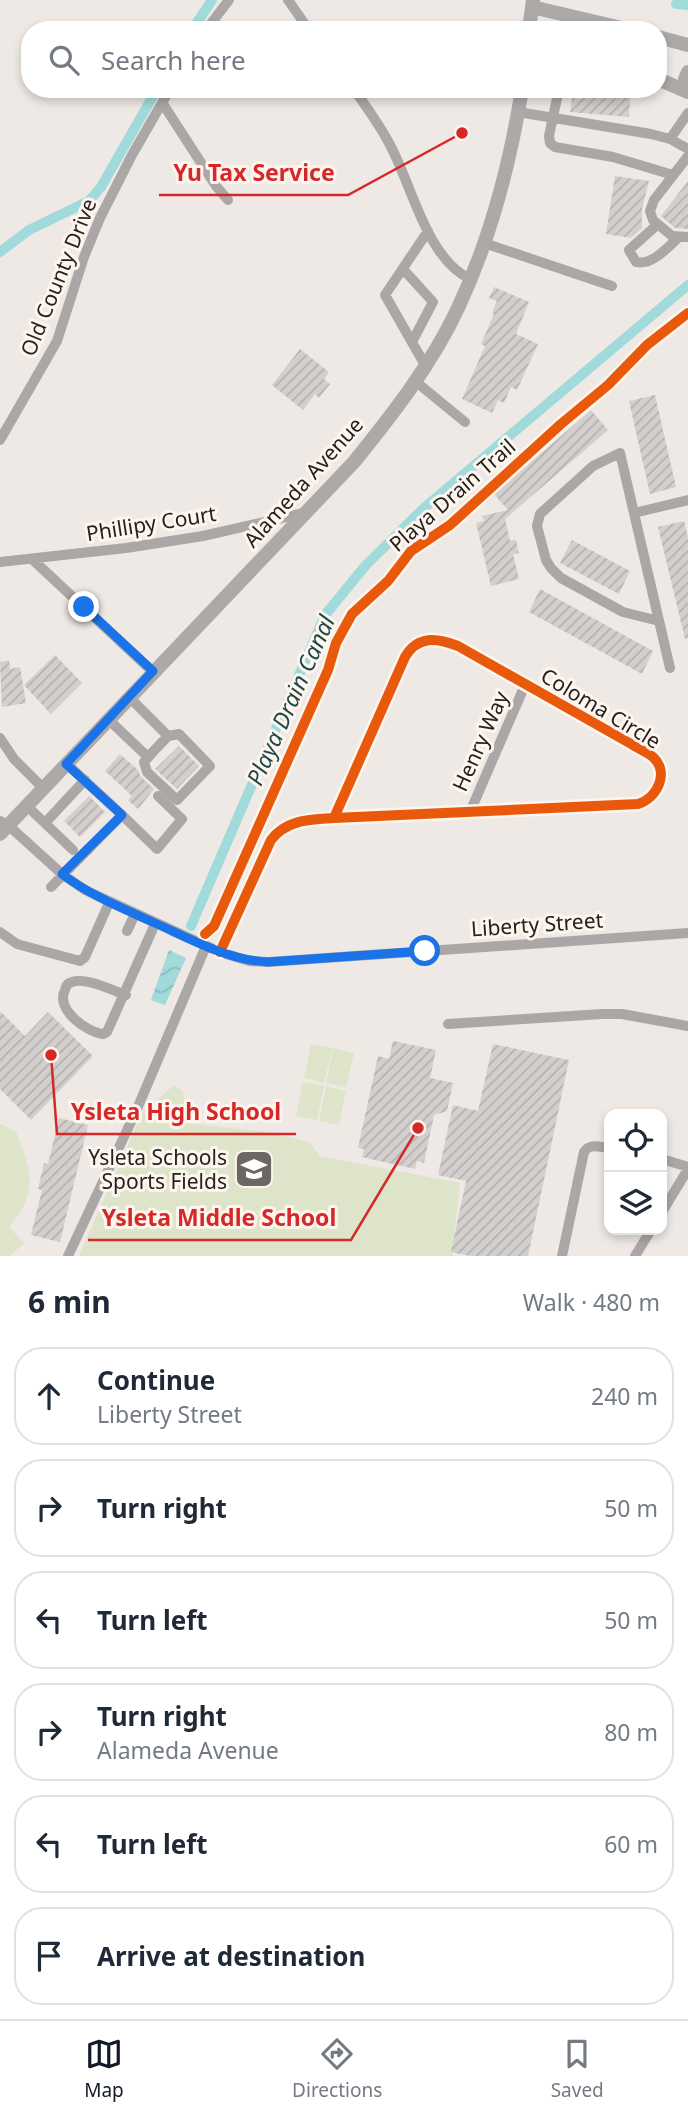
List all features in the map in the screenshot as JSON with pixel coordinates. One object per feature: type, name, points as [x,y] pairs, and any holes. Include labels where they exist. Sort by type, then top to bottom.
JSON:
[{"type":"main road","points":[[530,21],[532,3],[597,21]]},
{"type":"main road","points":[[667,39],[688,44]]},
{"type":"main road","points":[[688,72],[685,79],[688,91]]},
{"type":"main road","points":[[667,83],[688,91]]},
{"type":"main road","name":"Alameda Avenue","points":[[3,826],[27,806],[153,671],[307,513],[354,462],[415,381],[457,309],[484,243],[510,152],[520,98]]},
{"type":"street","points":[[213,21],[229,0]]},
{"type":"street","points":[[288,0],[303,21]]},
{"type":"street","name":"Old County Drive","points":[[0,440],[57,341],[84,257],[100,218],[132,155],[166,98]]},
{"type":"street","points":[[360,98],[390,144],[428,231],[446,263],[470,279]]},
{"type":"street","points":[[557,98],[549,136],[550,143],[555,147],[613,157],[673,175]]},
{"type":"street","points":[[163,104],[228,200]]},
{"type":"street","points":[[518,112],[651,134],[670,139],[688,149]]},
{"type":"street","points":[[670,139],[688,113]]},
{"type":"street","points":[[684,237],[672,236],[658,224],[650,211],[653,200],[688,156]]},
{"type":"street","points":[[658,224],[629,250],[636,262],[642,264],[649,261],[684,237]]},
{"type":"street","points":[[425,365],[385,295],[428,231]]},
{"type":"street","points":[[484,243],[612,286]]},
{"type":"street","points":[[402,269],[433,302],[412,342]]},
{"type":"street","points":[[415,381],[465,422]]},
{"type":"street","points":[[659,621],[623,612],[561,579],[546,560],[537,526],[540,514],[593,466],[621,453],[670,668]]},
{"type":"street","points":[[634,513],[688,500]]},
{"type":"street","name":"Phillipy Court","points":[[0,562],[203,536],[307,513]]},
{"type":"street","points":[[32,559],[153,671]]},
{"type":"street","name":"Coloma Circle","points":[[220,952],[271,840],[277,832],[295,822],[638,804],[651,798],[657,791],[661,778],[659,766],[652,757],[458,646],[428,639],[414,645],[405,657],[334,818]]},
{"type":"street","name":"Henry Way","points":[[470,812],[525,685]]},
{"type":"street","points":[[129,697],[168,736]]},
{"type":"street","points":[[108,719],[148,757],[153,752]]},
{"type":"street","points":[[179,734],[210,766],[177,800],[147,772],[144,762],[153,752],[168,736],[179,734]]},
{"type":"street","points":[[0,738],[14,759],[43,788]]},
{"type":"street","points":[[66,764],[157,849],[182,819],[158,796]]},
{"type":"street","points":[[45,823],[85,780]]},
{"type":"street","points":[[27,806],[73,850]]},
{"type":"street","points":[[51,887],[122,815]]},
{"type":"street","name":"Liberty Street","points":[[3,826],[85,890],[155,924],[220,952],[249,961],[268,962],[688,933]]},
{"type":"street","points":[[0,932],[17,944],[80,961],[85,957],[109,903]]},
{"type":"street","points":[[127,931],[135,914]]},
{"type":"street","points":[[125,995],[90,983],[74,981],[67,985],[61,997],[70,1015],[103,1034],[110,1028],[125,995],[155,924]]},
{"type":"street","points":[[68,1256],[137,1109],[206,946]]},
{"type":"street","points":[[448,1024],[622,1014],[688,1026]]},
{"type":"street","points":[[562,1256],[584,1152],[587,1147],[604,1147]]},
{"type":"street","points":[[667,1161],[688,1168],[667,1204]]},
{"type":"street","points":[[635,1256],[648,1235]]},
{"type":"green space","points":[[311,1044],[332,1048],[324,1083],[304,1078]]},
{"type":"green space","points":[[333,1048],[354,1053],[346,1087],[326,1083]]},
{"type":"green space","points":[[303,1082],[324,1086],[317,1120],[296,1116]]},
{"type":"green space","name":"Ysleta Schools Sports Fields","points":[[174,1085],[183,1091],[186,1123],[267,1132],[309,1142],[320,1156],[460,1183],[452,1256],[79,1256],[142,1113]]},
{"type":"green space","points":[[326,1086],[346,1091],[339,1125],[319,1121]]},
{"type":"green space","points":[[0,1124],[16,1133],[27,1161],[30,1181],[22,1209],[9,1227],[24,1243],[10,1256],[0,1256]]},
{"type":"water","points":[[169,950],[186,958],[165,1005],[151,1000]]},
{"type":"building","points":[[572,98],[630,98],[629,117],[570,112]]},
{"type":"building","points":[[615,176],[649,181],[642,209],[642,228],[631,238],[606,234]]},
{"type":"building","points":[[688,181],[688,229],[675,228],[661,216]]},
{"type":"building","points":[[494,287],[529,302],[516,334],[538,344],[517,390],[511,387],[504,403],[498,400],[492,413],[462,399],[485,346],[481,344],[497,301],[489,298]]},
{"type":"building","points":[[300,349],[329,372],[324,379],[330,384],[319,398],[315,394],[303,410],[272,385]]},
{"type":"building","points":[[655,395],[676,487],[650,494],[629,401]]},
{"type":"building","points":[[591,410],[608,430],[505,519],[510,541],[516,540],[519,553],[513,554],[519,579],[491,586],[476,523],[484,521],[482,516],[508,510],[494,494]]},
{"type":"building","points":[[684,521],[688,538],[688,638],[685,639],[658,527]]},
{"type":"building","points":[[572,540],[630,571],[619,594],[560,563]]},
{"type":"building","points":[[540,589],[653,651],[642,674],[529,612]]},
{"type":"building","points":[[55,655],[82,683],[51,714],[24,685]]},
{"type":"building","points":[[9,660],[10,669],[20,667],[26,703],[2,707],[0,662]]},
{"type":"building","points":[[179,746],[199,766],[177,789],[155,769]]},
{"type":"building","points":[[120,754],[154,789],[138,809],[128,800],[132,796],[105,771]]},
{"type":"building","points":[[89,796],[105,812],[80,837],[64,821]]},
{"type":"building","points":[[0,1011],[25,1036],[48,1012],[93,1056],[31,1120],[0,1089]]},
{"type":"building","points":[[393,1041],[436,1050],[430,1078],[453,1083],[447,1111],[434,1115],[424,1163],[417,1161],[415,1169],[362,1157],[364,1149],[358,1148],[378,1056],[389,1059]]},
{"type":"building","points":[[493,1044],[569,1060],[528,1256],[470,1256],[451,1252],[466,1181],[438,1175],[453,1105],[478,1111]]},
{"type":"building","points":[[59,1118],[88,1125],[60,1242],[31,1235],[42,1190],[38,1189],[44,1163],[48,1164]]},
{"type":"waterway","points":[[198,21],[212,0]]},
{"type":"waterway","points":[[676,4],[688,5]]},
{"type":"waterway","points":[[0,252],[29,230],[89,201],[101,187],[152,98]]},
{"type":"waterway","name":"Playa Drain Canal","points":[[191,926],[325,615],[366,565],[424,508],[688,285]]},
{"type":"cycle path","name":"Playa Drain Trail","points":[[205,934],[214,926],[328,670],[336,643],[352,614],[388,581],[411,551],[450,525],[608,385],[647,345],[688,313]]},
{"type":"cycle path","points":[[220,952],[271,840],[292,824],[334,818],[638,804],[656,791],[661,777],[658,763],[648,754],[458,646],[428,640],[416,645],[405,657],[334,818]]},
{"type":"place","name":"Yu Tax Service","points":[[462,133]]},
{"type":"place","name":"Ysleta High School","points":[[51,1055]]},
{"type":"place","name":"Ysleta Middle School","points":[[418,1128]]},
{"type":"place","name":"Ysleta Schools Sports Fields","points":[[254,1169]]},
{"type":"route","points":[[84,607],[153,671],[66,764],[122,815],[62,874],[85,890],[122,909],[199,944],[249,961],[425,951]]}]
